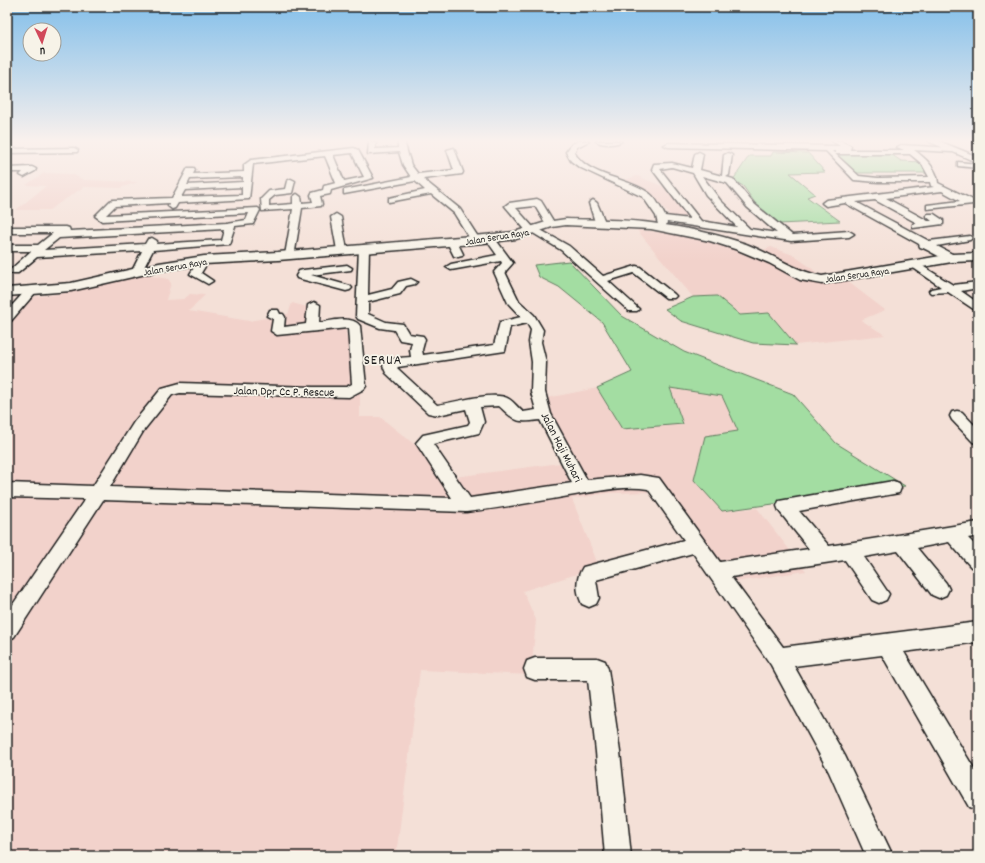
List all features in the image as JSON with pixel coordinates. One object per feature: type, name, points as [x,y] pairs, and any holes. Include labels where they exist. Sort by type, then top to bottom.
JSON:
[{"type":"main road","name":"Jalan Serua Raya","points":[[7,292],[71,287],[204,260],[290,255],[475,240],[532,230],[550,224],[566,222],[662,223],[742,247],[813,280],[841,278],[949,258],[978,257]]},
{"type":"street","points":[[136,273],[148,248],[185,181]]},
{"type":"street","points":[[289,191],[291,181]]},
{"type":"street","points":[[290,255],[298,206],[296,192],[289,191],[274,193],[265,199],[265,209],[298,206],[318,204],[316,194],[327,192],[327,188],[354,181]]},
{"type":"street","points":[[332,195],[362,190],[392,181]]},
{"type":"street","points":[[419,181],[428,192],[460,215],[475,240]]},
{"type":"street","points":[[618,181],[645,194],[662,223],[698,224],[793,238],[849,234]]},
{"type":"street","points":[[667,181],[698,224]]},
{"type":"street","points":[[702,181],[705,188],[720,206],[747,231]]},
{"type":"street","points":[[729,181],[750,204],[793,238]]},
{"type":"street","points":[[877,197],[926,208],[970,202],[936,184],[896,181]]},
{"type":"street","points":[[7,230],[78,234],[230,226],[232,224],[250,222],[255,210],[100,217],[112,203],[246,197],[246,184],[182,188]]},
{"type":"street","points":[[936,184],[926,208],[896,230],[949,258]]},
{"type":"street","points":[[392,200],[428,192]]},
{"type":"street","points":[[826,203],[903,194],[926,208]]},
{"type":"street","points":[[847,201],[899,229]]},
{"type":"street","points":[[550,224],[538,202],[509,206],[532,230],[565,248],[633,309]]},
{"type":"street","points":[[594,203],[600,222]]},
{"type":"street","points":[[336,217],[345,250],[347,268],[348,293],[301,276],[303,273],[309,271],[347,268]]},
{"type":"street","points":[[7,248],[37,251],[148,248],[222,243],[225,242],[230,226]]},
{"type":"street","points":[[14,271],[59,233]]},
{"type":"street","points":[[451,267],[504,257],[490,238]]},
{"type":"street","points":[[926,245],[967,238]]},
{"type":"street","points":[[452,242],[458,254]]},
{"type":"street","points":[[364,248],[364,299],[362,316],[364,318]]},
{"type":"street","name":"Jalan Haji Muhari","points":[[504,257],[508,263],[500,270],[500,276],[518,309],[530,318],[537,330],[535,342],[539,362],[538,392],[544,414],[582,487]]},
{"type":"street","points":[[204,260],[195,274],[208,281]]},
{"type":"street","points":[[916,265],[978,308]]},
{"type":"street","points":[[601,280],[636,269],[670,296]]},
{"type":"street","points":[[364,299],[396,292],[402,284],[411,282]]},
{"type":"street","points":[[935,292],[978,285]]},
{"type":"street","points":[[7,318],[31,291]]},
{"type":"street","points":[[312,328],[314,305]]},
{"type":"street","points":[[274,312],[273,316],[279,317],[276,331],[351,324],[364,318],[374,320],[384,325],[399,326],[404,336],[419,339],[416,350],[418,360]]},
{"type":"street","points":[[530,318],[504,325],[500,348],[395,363],[390,366],[391,370],[433,409],[438,410],[472,403],[503,402],[523,418],[544,414]]},
{"type":"street","name":"Jalan Dpr Cc P. Rescue","points":[[98,493],[139,426],[162,396],[173,389],[307,392],[349,392],[356,389],[359,386],[359,375],[354,326],[351,324]]},
{"type":"street","points":[[466,505],[424,443],[428,439],[474,429],[477,422],[472,403]]},
{"type":"street","points":[[957,416],[978,438]]},
{"type":"street","points":[[7,490],[466,505],[503,501],[582,487],[640,481],[653,483],[778,658],[836,764],[880,856]]},
{"type":"street","points":[[825,555],[785,506],[893,488]]},
{"type":"street","points":[[7,630],[98,493]]},
{"type":"street","points":[[717,571],[849,552],[978,529]]},
{"type":"street","points":[[952,533],[978,561]]},
{"type":"street","points":[[902,543],[939,589]]},
{"type":"street","points":[[588,598],[586,578],[590,573],[698,544]]},
{"type":"street","points":[[849,552],[879,594]]},
{"type":"street","points":[[778,658],[888,645],[978,632]]},
{"type":"street","points":[[888,645],[974,784]]},
{"type":"street","points":[[535,669],[597,669],[608,752],[618,856]]},
{"type":"shaded area","points":[[32,181],[138,182],[120,188],[84,187],[49,210],[16,210],[46,186],[26,185]]},
{"type":"shaded area","points":[[622,181],[650,181],[672,190],[691,217],[671,217],[652,194]]},
{"type":"shaded area","points":[[637,230],[671,233],[708,241],[751,255],[771,247],[793,255],[810,267],[824,280],[843,278],[885,310],[861,320],[885,335],[796,345],[769,313],[740,315],[717,296],[693,297]]},
{"type":"shaded area","points":[[145,275],[168,279],[171,283],[166,300],[184,299],[190,294],[205,295],[189,311],[249,321],[288,314],[292,303],[311,308],[310,332],[345,328],[360,392],[360,417],[380,417],[419,448],[447,478],[568,462],[542,399],[597,388],[623,429],[683,424],[670,388],[722,396],[738,431],[722,511],[757,508],[806,571],[721,584],[657,492],[609,493],[572,499],[599,567],[523,591],[536,620],[531,675],[420,670],[396,856],[7,856],[7,321],[30,297],[60,294]]},
{"type":"green space","points":[[735,181],[800,181],[815,194],[807,197],[840,221],[779,224],[758,207],[743,186]]},
{"type":"green space","points":[[569,261],[622,316],[684,352],[793,394],[836,443],[905,486],[722,511],[694,480],[705,436],[738,431],[722,396],[670,388],[683,424],[622,429],[597,388],[632,372],[602,322],[559,287],[539,277],[534,265]]},
{"type":"green space","points":[[717,296],[740,315],[769,313],[796,345],[753,343],[681,321],[665,309],[693,297]]},
{"type":"district","name":"SERUA","points":[[383,359]]}]
